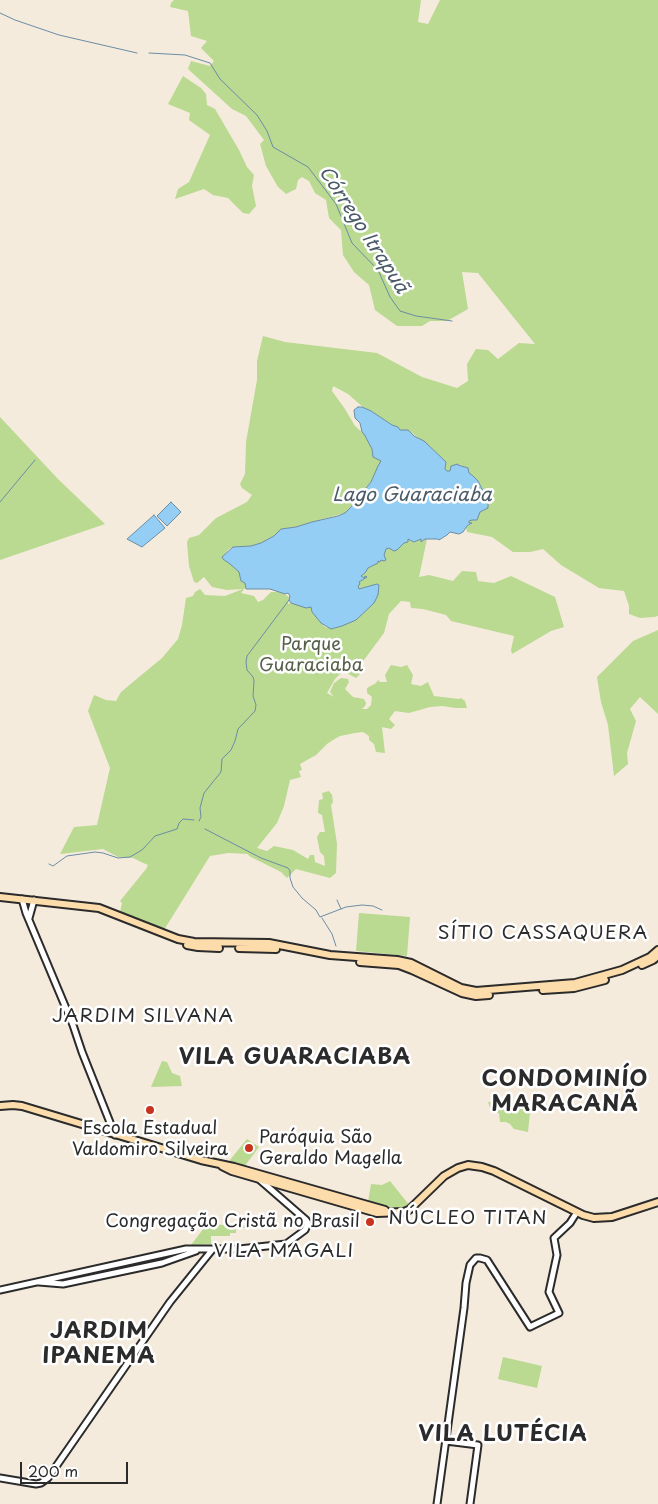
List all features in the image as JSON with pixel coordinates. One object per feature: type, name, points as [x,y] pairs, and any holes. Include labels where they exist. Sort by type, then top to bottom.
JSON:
[{"type":"main road","points":[[0,897],[22,901],[98,908],[178,939],[194,942],[269,944],[330,955],[385,958],[405,964],[462,988],[476,991],[570,984],[608,975],[655,959],[658,951]]},
{"type":"main road","points":[[0,901],[22,901]]},
{"type":"main road","points":[[0,1106],[18,1105],[222,1166],[230,1171],[260,1177],[272,1183],[342,1200],[377,1213],[404,1212],[409,1210],[444,1176],[458,1168],[471,1165],[482,1166],[494,1171],[577,1212],[594,1218],[608,1218],[658,1202]]},
{"type":"street","points":[[22,901],[116,1135]]},
{"type":"street","points":[[29,919],[33,902]]},
{"type":"street","points":[[106,1132],[110,1120]]},
{"type":"street","points":[[0,1290],[39,1282],[63,1284],[162,1262],[202,1249],[212,1250],[284,1244],[306,1230],[308,1226],[306,1220],[272,1183]]},
{"type":"street","points":[[437,1504],[466,1278],[470,1265],[474,1260],[480,1258],[487,1260],[530,1328],[559,1313],[549,1292],[557,1254],[554,1238],[570,1224],[577,1212]]},
{"type":"street","points":[[0,1478],[36,1484],[48,1478],[170,1302],[212,1250]]},
{"type":"street","points":[[446,1441],[478,1445],[470,1504]]},
{"type":"green space","name":"Parque Guaraciaba","points":[[174,0],[421,0],[418,22],[428,24],[440,0],[658,0],[658,616],[640,618],[629,614],[629,606],[624,591],[599,588],[561,565],[543,549],[530,552],[513,552],[492,537],[467,532],[466,527],[472,524],[469,521],[472,519],[477,520],[480,512],[487,508],[488,500],[478,481],[469,473],[468,468],[457,464],[447,471],[445,469],[446,462],[408,430],[400,430],[398,427],[364,408],[348,394],[333,386],[332,391],[355,426],[364,434],[372,449],[373,457],[381,462],[371,482],[345,513],[296,527],[281,529],[274,536],[261,543],[229,549],[222,557],[239,572],[241,581],[245,583],[245,588],[241,593],[254,596],[258,602],[271,592],[286,595],[289,597],[288,604],[293,602],[307,608],[311,606],[311,611],[321,623],[325,627],[332,629],[356,620],[376,599],[379,585],[359,589],[358,586],[359,582],[364,578],[361,577],[362,575],[365,574],[367,569],[378,561],[386,560],[384,555],[386,549],[397,550],[404,543],[408,542],[408,539],[414,542],[421,539],[422,542],[427,539],[419,577],[429,575],[453,581],[462,571],[476,572],[478,581],[494,583],[511,576],[555,597],[564,627],[551,631],[512,654],[514,636],[451,621],[446,615],[411,608],[410,602],[401,601],[389,614],[384,633],[361,664],[361,673],[356,678],[343,671],[335,679],[327,693],[334,697],[330,692],[334,683],[341,678],[348,679],[349,682],[345,689],[353,697],[364,699],[366,703],[362,709],[367,709],[371,705],[372,697],[367,693],[367,688],[378,680],[380,682],[387,682],[385,675],[391,665],[401,667],[407,665],[413,675],[411,684],[421,686],[428,682],[434,696],[461,698],[465,701],[467,708],[442,706],[430,707],[409,713],[395,711],[389,719],[395,725],[391,729],[382,727],[385,753],[376,752],[374,744],[369,740],[369,736],[363,732],[355,733],[340,736],[327,744],[316,755],[300,764],[302,770],[299,771],[301,777],[290,780],[284,806],[277,823],[257,848],[267,851],[274,846],[293,850],[308,859],[310,855],[314,855],[315,862],[325,866],[324,856],[320,852],[317,837],[320,832],[325,832],[322,815],[318,813],[319,800],[323,799],[322,793],[329,791],[332,795],[333,802],[331,805],[337,844],[336,873],[330,878],[296,869],[287,878],[281,872],[248,854],[228,853],[210,856],[164,930],[120,913],[122,903],[120,901],[148,865],[133,858],[118,857],[103,849],[60,854],[74,827],[97,825],[110,768],[88,711],[94,695],[106,700],[116,701],[121,692],[162,658],[178,639],[186,598],[193,596],[200,589],[205,595],[225,596],[243,589],[227,590],[212,587],[204,577],[197,583],[194,582],[189,566],[187,542],[189,538],[199,535],[216,518],[247,502],[252,495],[242,488],[240,484],[245,474],[246,442],[257,380],[257,361],[263,336],[285,342],[377,353],[422,377],[457,388],[468,381],[467,364],[476,349],[488,350],[498,359],[519,343],[535,344],[478,273],[462,272],[468,309],[447,321],[430,321],[422,326],[397,326],[375,310],[369,285],[354,272],[343,255],[341,230],[329,218],[326,200],[315,193],[309,181],[302,177],[298,180],[296,189],[286,194],[278,187],[266,166],[260,144],[264,140],[246,116],[232,109],[188,69],[191,61],[210,66],[214,61],[201,48],[207,41],[191,36],[188,11],[170,7]]},
{"type":"green space","points":[[183,76],[201,88],[206,94],[207,105],[215,109],[247,167],[254,175],[252,186],[256,206],[249,214],[243,213],[228,198],[213,195],[204,189],[175,199],[178,189],[189,182],[210,135],[189,120],[190,113],[168,104]]},
{"type":"green space","points":[[0,417],[58,479],[105,524],[0,560]]},
{"type":"green space","points":[[658,630],[658,714],[640,697],[630,709],[636,721],[627,753],[628,764],[614,776],[608,725],[601,702],[597,677],[633,641]]},
{"type":"green space","points":[[359,913],[410,917],[407,956],[356,951]]},
{"type":"green space","points":[[162,1061],[167,1062],[172,1073],[180,1076],[182,1086],[151,1087]]},
{"type":"green space","points":[[526,1100],[531,1103],[528,1132],[514,1129],[506,1122],[500,1122],[499,1113],[492,1113],[488,1102],[518,1102]]},
{"type":"green space","points":[[247,1139],[259,1147],[244,1167],[231,1163],[230,1160]]},
{"type":"green space","points":[[390,1181],[410,1206],[401,1209],[368,1202],[371,1184],[382,1185]]},
{"type":"green space","points":[[207,1224],[242,1226],[248,1224],[251,1228],[236,1228],[236,1233],[230,1233],[230,1236],[211,1236],[211,1244],[191,1245]]},
{"type":"green space","points":[[503,1357],[542,1366],[537,1388],[498,1379]]},
{"type":"water","name":"Lago Guaraciaba","points":[[358,407],[371,411],[400,430],[408,430],[414,436],[424,441],[446,462],[445,469],[447,471],[450,471],[451,466],[458,464],[468,468],[469,473],[478,481],[486,497],[488,495],[488,508],[480,512],[477,520],[469,521],[469,523],[472,523],[459,534],[450,532],[439,540],[425,539],[421,542],[421,539],[414,542],[408,539],[408,542],[404,543],[397,550],[386,549],[384,555],[386,560],[378,561],[378,563],[368,568],[361,576],[367,577],[359,582],[358,586],[359,589],[379,585],[378,595],[374,603],[356,620],[331,629],[321,623],[312,612],[311,607],[306,608],[291,603],[288,593],[285,594],[270,589],[246,589],[245,583],[241,581],[239,572],[222,557],[233,547],[251,546],[261,543],[274,536],[281,529],[338,516],[350,508],[371,482],[381,461],[373,457],[372,449],[362,432],[360,423],[355,418],[354,410]]},
{"type":"water","points":[[171,502],[181,512],[167,526],[157,516]]},
{"type":"water","points":[[154,515],[165,528],[142,547],[127,539]]},
{"type":"waterway","points":[[0,13],[59,35],[137,53]]},
{"type":"waterway","name":"Córrego Itrapuã","points":[[149,53],[185,55],[210,63],[220,79],[257,115],[267,131],[273,147],[308,167],[336,204],[352,243],[378,270],[390,297],[400,311],[416,316],[452,321]]},
{"type":"waterway","points":[[0,502],[35,460]]},
{"type":"waterway","points":[[199,821],[204,793],[221,772],[222,759],[231,750],[238,729],[255,711],[254,681],[247,670],[247,656],[289,600]]},
{"type":"waterway","points":[[49,864],[53,866],[67,856],[95,852],[118,858],[130,857],[142,850],[155,836],[177,829],[183,819],[194,820]]},
{"type":"waterway","points":[[205,829],[261,858],[288,868],[293,887],[316,910],[320,917],[346,907],[362,905],[373,906],[382,910]]},
{"type":"waterway","points":[[337,900],[341,909]]},
{"type":"waterway","points":[[322,918],[332,934],[336,946]]},
{"type":"place","name":"Escola Estadual Valdomiro Silveira","points":[[150,1110]]},
{"type":"place","name":"Paróquia São Geraldo Magella","points":[[249,1148]]},
{"type":"place","name":"Congregação Cristã no Brasil","points":[[370,1222]]},
{"type":"district","name":"SÍTIO CASSAQUERA","points":[[543,934]]},
{"type":"district","name":"JARDIM SILVANA","points":[[143,1017]]},
{"type":"district","name":"VILA GUARACIABA","points":[[295,1058]]},
{"type":"district","name":"CONDOMINÍO MARACANÃ","points":[[565,1092]]},
{"type":"district","name":"NÚCLEO TITAN","points":[[468,1219]]},
{"type":"district","name":"VILA MAGALI","points":[[284,1252]]},
{"type":"district","name":"JARDIM IPANEMA","points":[[99,1344]]},
{"type":"district","name":"VILA LUTÉCIA","points":[[503,1435]]}]
